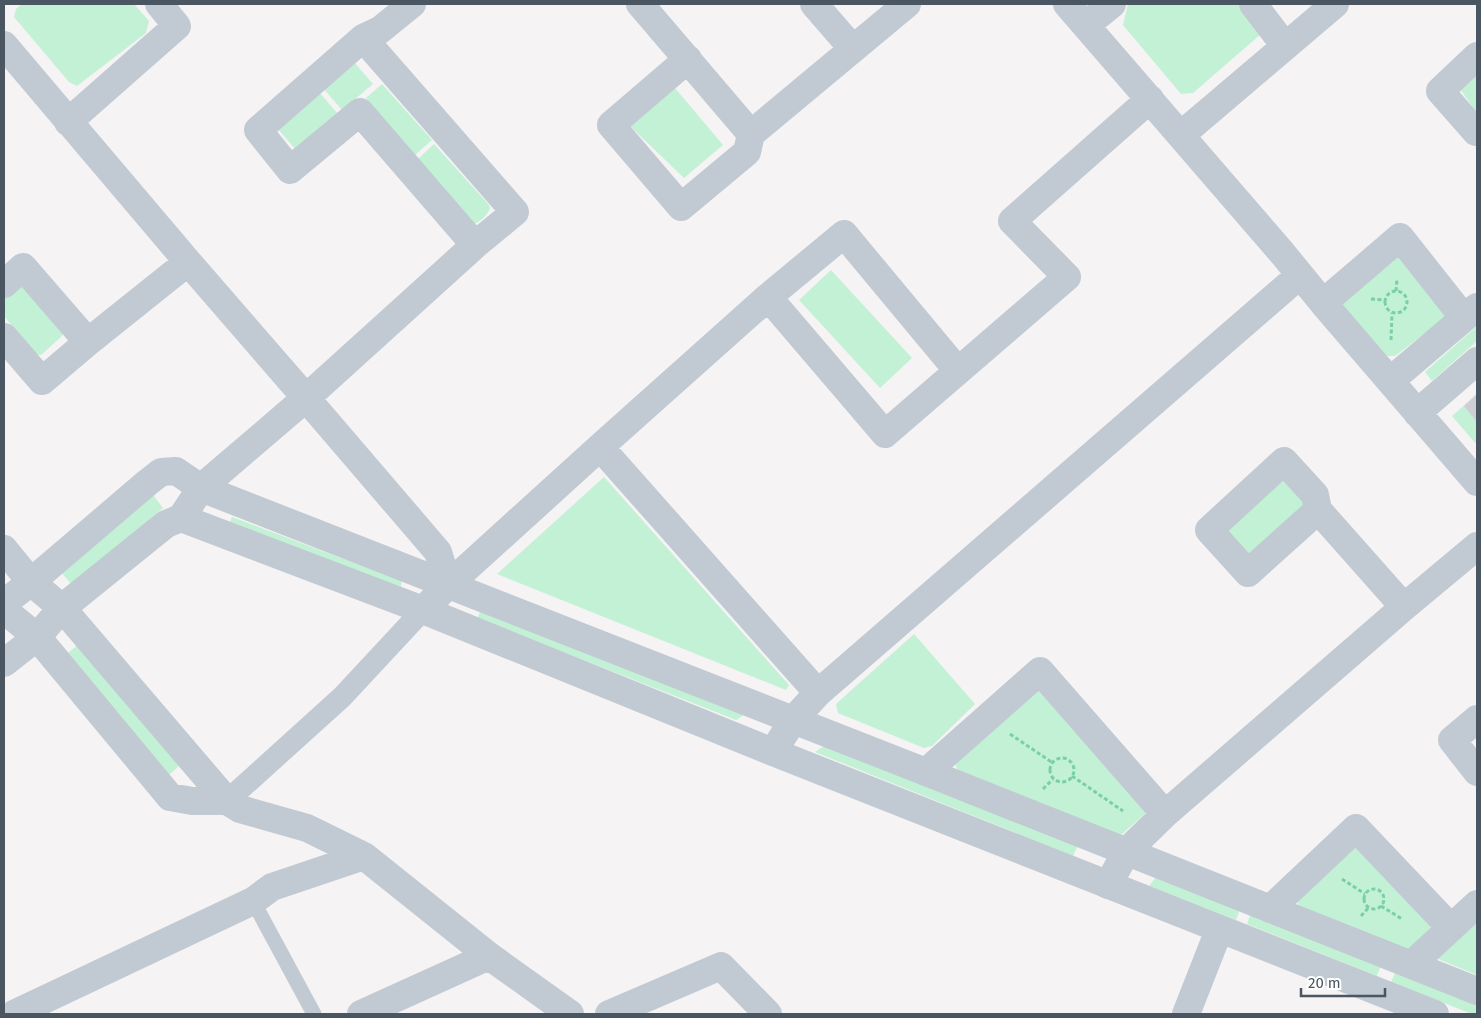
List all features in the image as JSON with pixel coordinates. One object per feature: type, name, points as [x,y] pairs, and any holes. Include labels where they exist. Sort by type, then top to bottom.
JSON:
[{"type":"street","points":[[68,122],[177,26],[159,4]]},
{"type":"street","points":[[412,4],[380,30],[363,38],[258,130],[290,170],[360,112],[475,246]]},
{"type":"street","points":[[640,4],[751,134]]},
{"type":"street","points":[[814,4],[853,49]]},
{"type":"street","points":[[688,58],[611,125],[681,207],[747,152],[751,134],[907,4]]},
{"type":"street","points":[[1067,4],[1477,482]]},
{"type":"street","points":[[1086,25],[1112,4]]},
{"type":"street","points":[[1253,4],[1285,46]]},
{"type":"street","points":[[1181,136],[1335,4]]},
{"type":"street","points":[[4,663],[36,637],[62,608],[166,524],[181,518],[202,488],[515,212],[363,38]]},
{"type":"street","points":[[4,45],[438,552],[448,585]]},
{"type":"street","points":[[1477,56],[1440,91],[1477,131]]},
{"type":"street","points":[[768,297],[885,434],[1067,277],[1012,221],[1150,99]]},
{"type":"street","points":[[4,610],[36,637],[170,797],[192,801],[227,801],[342,697],[448,585],[768,297],[844,234],[958,371]]},
{"type":"street","points":[[1323,303],[1400,237],[1471,313],[1390,381]]},
{"type":"street","points":[[4,337],[42,381],[188,262]]},
{"type":"street","points":[[4,284],[23,267],[88,342]]},
{"type":"street","points":[[773,752],[794,720],[818,693],[1300,274]]},
{"type":"street","points":[[1417,413],[1477,361]]},
{"type":"street","points":[[600,447],[818,693]]},
{"type":"street","points":[[4,603],[32,582],[147,482],[161,472],[176,471],[202,488],[926,772],[1477,991]]},
{"type":"street","points":[[1318,510],[1404,607]]},
{"type":"street","points":[[181,518],[423,610],[773,752],[1434,1014]]},
{"type":"street","points":[[1108,885],[1126,852],[1165,814],[1477,546]]},
{"type":"street","points":[[4,549],[32,582],[62,608],[227,801],[240,809],[307,828],[364,856],[489,956],[570,1014]]},
{"type":"street","points":[[926,772],[1040,671],[1165,814]]},
{"type":"street","points":[[1477,719],[1452,740],[1477,772]]},
{"type":"street","points":[[1270,909],[1356,828],[1451,928]]},
{"type":"street","points":[[14,1014],[253,901],[272,887],[364,856]]},
{"type":"street","points":[[1412,964],[1477,904]]},
{"type":"street","points":[[1186,1014],[1219,930]]},
{"type":"street","points":[[361,1014],[489,956]]},
{"type":"street","points":[[608,1014],[721,966],[768,1014]]},
{"type":"lane","points":[[253,901],[314,1014]]},
{"type":"path","points":[[1396,291],[1405,297],[1407,303],[1399,313],[1392,313],[1386,308],[1385,300],[1389,294],[1396,291]]},
{"type":"path","points":[[1391,342],[1392,313]]},
{"type":"path","points":[[1004,730],[1053,763]]},
{"type":"path","points":[[1064,758],[1070,762],[1074,772],[1072,776],[1064,782],[1053,779],[1050,772],[1051,765],[1057,759],[1064,758]]},
{"type":"path","points":[[1072,776],[1126,813]]},
{"type":"path","points":[[1342,879],[1365,894]]},
{"type":"path","points":[[1377,889],[1382,893],[1384,899],[1381,906],[1369,907],[1364,899],[1365,894],[1370,890],[1377,889]]},
{"type":"green space","points":[[22,4],[134,4],[149,21],[146,33],[77,86],[69,82],[14,17],[16,9]]},
{"type":"green space","points":[[1128,4],[1239,4],[1261,34],[1193,93],[1181,94],[1123,25]]},
{"type":"green space","points":[[354,62],[373,84],[342,110],[323,88]]},
{"type":"green space","points":[[1477,69],[1477,110],[1475,110],[1460,89]]},
{"type":"green space","points":[[382,84],[432,140],[415,155],[366,98]]},
{"type":"green space","points":[[675,88],[723,145],[684,178],[630,126]]},
{"type":"green space","points":[[319,92],[338,114],[296,150],[277,128]]},
{"type":"green space","points":[[434,144],[489,205],[488,213],[477,223],[474,224],[418,159]]},
{"type":"green space","points":[[1394,250],[1446,317],[1395,356],[1387,356],[1342,305],[1341,297]]},
{"type":"green space","points":[[831,270],[912,358],[880,388],[799,300]]},
{"type":"green space","points":[[22,283],[63,330],[62,336],[41,355],[35,354],[4,316],[4,297]]},
{"type":"green space","points":[[1477,326],[1477,341],[1432,381],[1425,372]]},
{"type":"green space","points":[[1477,394],[1477,445],[1452,416]]},
{"type":"green space","points":[[1278,473],[1309,501],[1252,561],[1221,533]]},
{"type":"green space","points":[[604,477],[789,685],[786,690],[497,574]]},
{"type":"green space","points":[[153,495],[163,508],[72,585],[61,572]]},
{"type":"green space","points":[[232,517],[402,581],[400,589],[229,524]]},
{"type":"green space","points":[[481,610],[747,713],[736,720],[477,618]]},
{"type":"green space","points":[[914,634],[975,704],[932,746],[924,748],[838,713],[836,704]]},
{"type":"green space","points":[[80,643],[181,764],[169,775],[68,653]]},
{"type":"green space","points":[[1036,686],[1151,808],[1120,836],[957,770],[954,757]]},
{"type":"green space","points":[[824,746],[1078,845],[1073,856],[815,752]]},
{"type":"green space","points":[[1352,839],[1432,928],[1409,950],[1299,908],[1296,893]]},
{"type":"green space","points":[[1157,876],[1240,909],[1236,920],[1149,886]]},
{"type":"green space","points":[[1251,913],[1381,965],[1377,976],[1247,924]]},
{"type":"green space","points":[[1477,914],[1477,975],[1438,959]]},
{"type":"green space","points":[[1396,971],[1477,1004],[1477,1014],[1472,1014],[1391,982]]},
{"type":"building","points":[[1477,394],[1477,422],[1464,406]]}]
